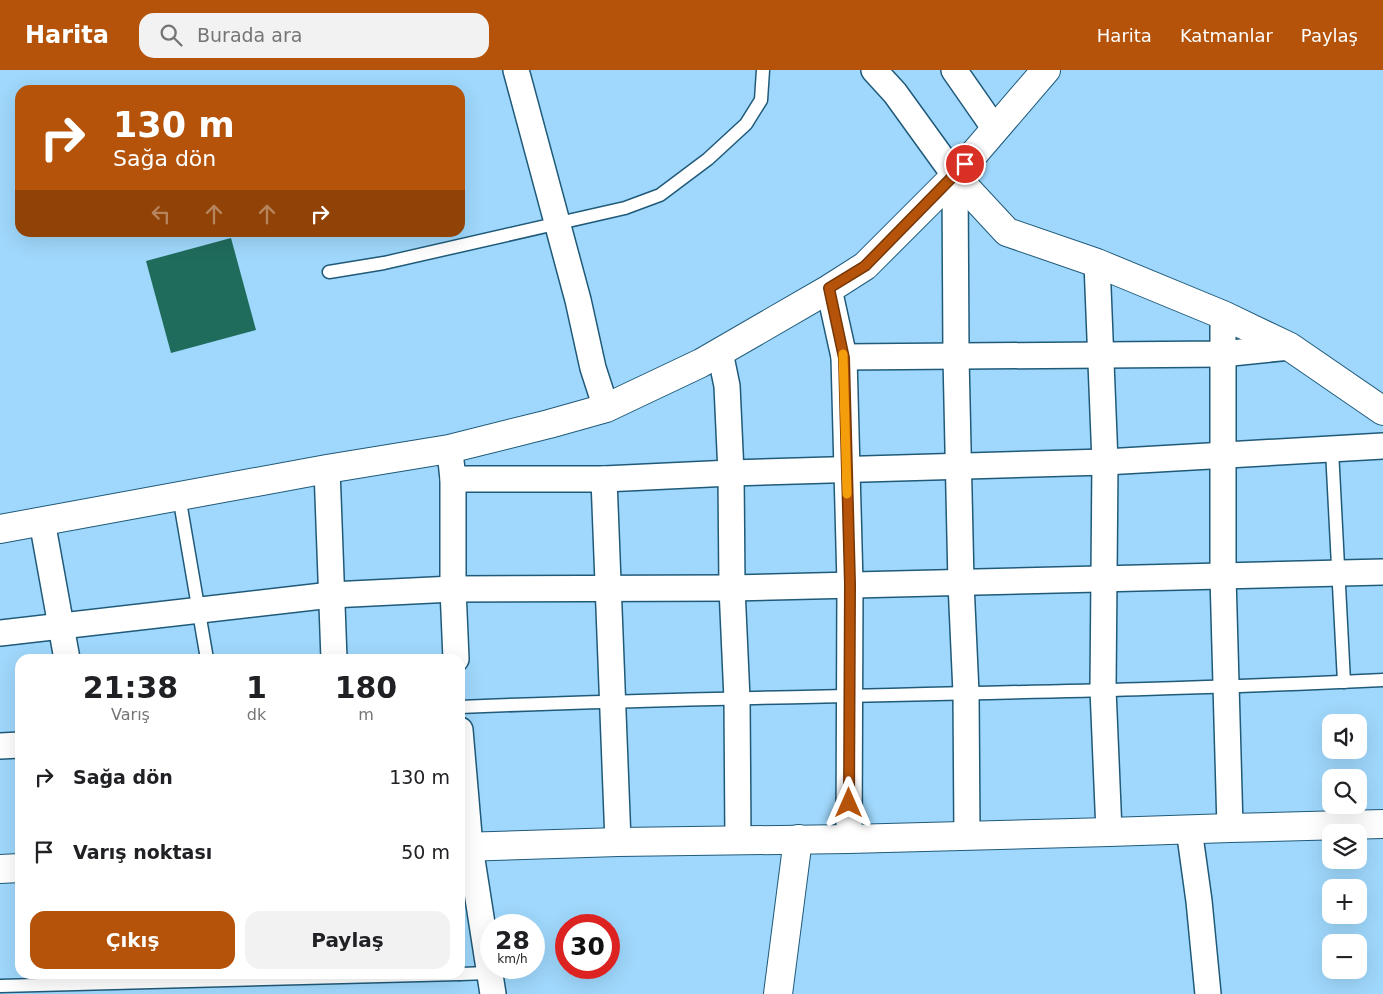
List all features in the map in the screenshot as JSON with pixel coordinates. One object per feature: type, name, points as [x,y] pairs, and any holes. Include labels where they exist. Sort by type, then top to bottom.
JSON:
[{"type":"street","points":[[516,70],[578,300],[593,368],[606,408]]},
{"type":"street","points":[[874,70],[895,92],[955,176],[1007,232],[1097,263],[1223,315],[1290,347],[1383,411]]},
{"type":"street","points":[[954,70],[996,129]]},
{"type":"street","points":[[0,529],[327,469],[449,449],[606,408],[701,363],[865,266],[955,176],[1046,70]]},
{"type":"street","points":[[955,176],[956,357],[961,583],[966,693],[967,836]]},
{"type":"street","points":[[1097,263],[1105,462],[1103,689],[1109,832]]},
{"type":"street","points":[[829,288],[844,358],[850,584],[849,839]]},
{"type":"street","points":[[1223,315],[1223,576],[1230,828]]},
{"type":"street","points":[[844,358],[1222,354],[1290,347]]},
{"type":"street","points":[[720,352],[727,386],[731,474],[732,588],[737,699],[738,841]]},
{"type":"street","points":[[453,479],[604,480],[1105,462],[1383,446]]},
{"type":"street","points":[[449,449],[453,479],[453,589],[456,654]]},
{"type":"street","points":[[327,469],[334,654]]},
{"type":"street","points":[[604,480],[618,842]]},
{"type":"street","points":[[42,521],[66,654]]},
{"type":"street","points":[[0,632],[331,596],[453,589],[732,588],[1383,572]]},
{"type":"street","points":[[0,746],[15,745]]},
{"type":"street","points":[[491,984],[465,847],[618,842],[849,839],[1383,824]]},
{"type":"street","points":[[1189,829],[1199,901],[1208,994]]},
{"type":"street","points":[[778,994],[798,839]]},
{"type":"street","points":[[0,869],[15,868]]},
{"type":"lane","points":[[329,272],[384,263],[626,208],[660,195],[700,165],[746,124],[761,100],[763,70]]},
{"type":"lane","points":[[1332,450],[1344,682]]},
{"type":"lane","points":[[179,496],[206,654]]},
{"type":"lane","points":[[465,707],[1383,680]]},
{"type":"lane","points":[[465,976],[491,984]]},
{"type":"lane","points":[[0,986],[50,979]]},
{"type":"building","points":[[231,238],[256,330],[171,353],[146,261]]},
{"type":"slow traffic","points":[[843,354],[847,494]]},
{"type":"route","points":[[849,803],[850,584],[844,358],[829,288],[865,266],[965,164]]}]
